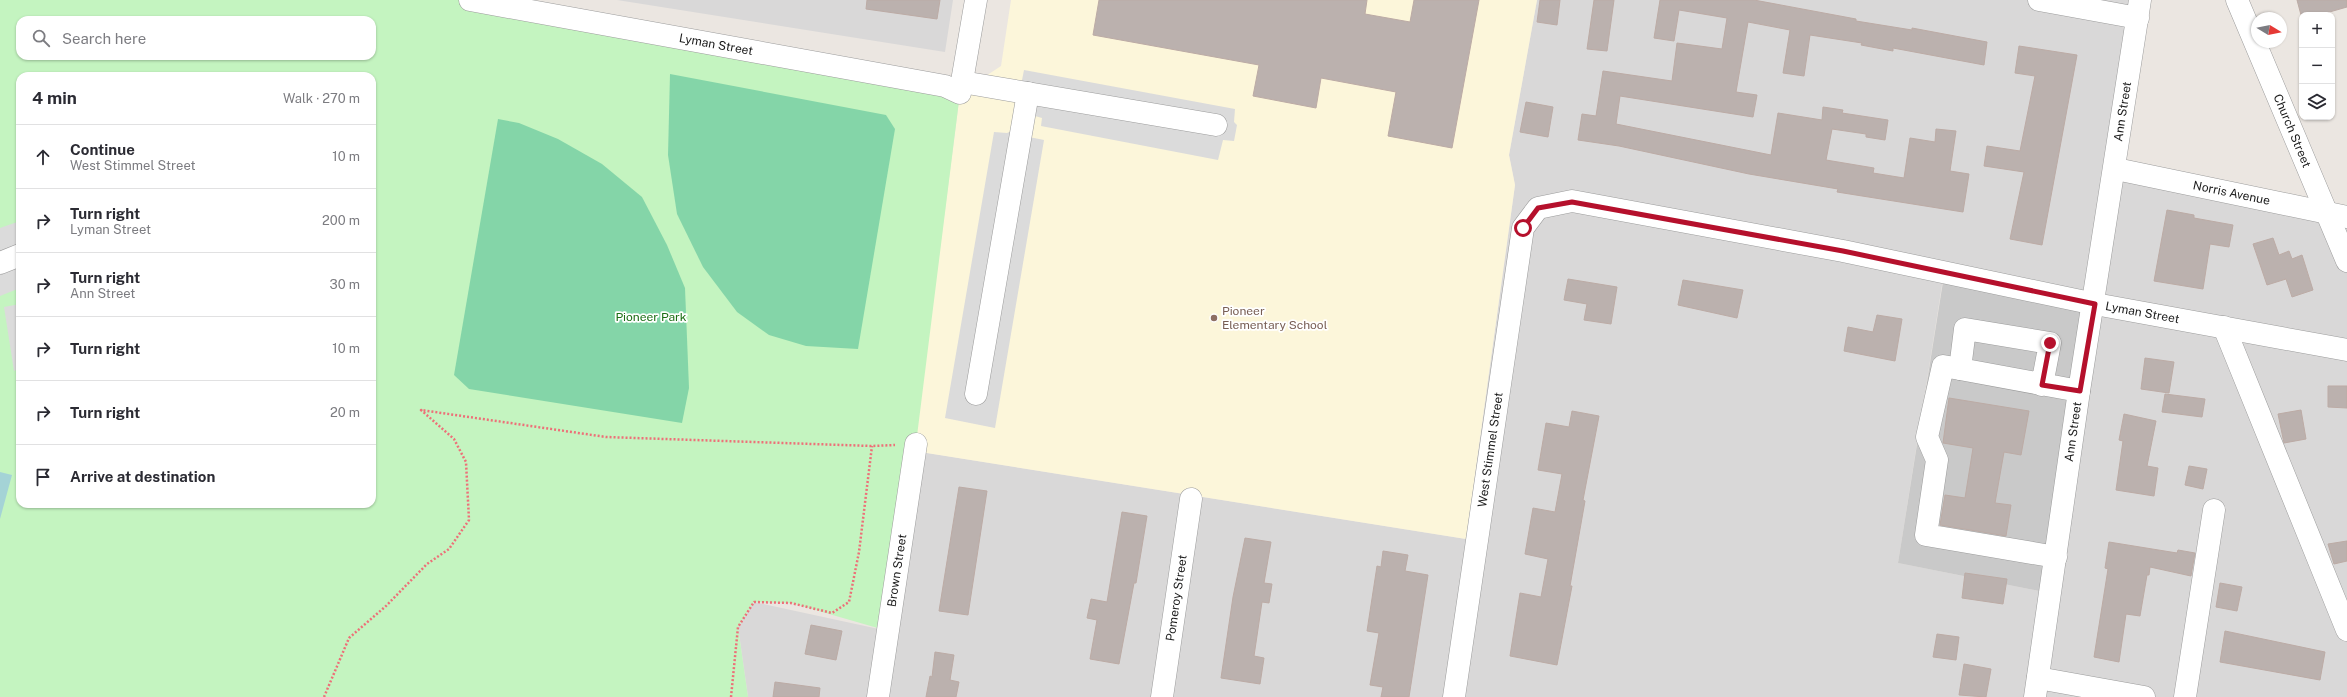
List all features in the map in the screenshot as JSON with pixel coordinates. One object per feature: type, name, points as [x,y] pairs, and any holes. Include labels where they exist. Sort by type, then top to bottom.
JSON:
[{"type":"street","name":"Lyman Street","points":[[470,0],[945,86],[1028,93],[1216,125]]},
{"type":"street","points":[[961,88],[976,0]]},
{"type":"street","points":[[2039,0],[2139,9]]},
{"type":"street","name":"Church Street","points":[[2237,0],[2337,215],[2347,261]]},
{"type":"street","name":"Ann Street","points":[[2037,687],[2080,391],[2116,169],[2139,9]]},
{"type":"street","points":[[976,394],[1028,93]]},
{"type":"street","name":"Norris Avenue","points":[[2116,169],[2337,215]]},
{"type":"street","name":"Lyman Street","points":[[1538,208],[1572,202],[1843,251],[2095,304],[2347,350]]},
{"type":"street","name":"West Stimmel Street","points":[[1454,697],[1523,228],[1538,208]]},
{"type":"street","points":[[0,263],[16,257]]},
{"type":"street","points":[[2224,327],[2347,630]]},
{"type":"street","points":[[1960,369],[1965,329],[2050,343],[2042,385]]},
{"type":"street","points":[[2056,557],[1926,535],[1937,460],[1926,437],[1943,366],[2080,391]]},
{"type":"street","name":"Brown Street","points":[[878,697],[916,444]]},
{"type":"street","name":"Pomeroy Street","points":[[1162,697],[1191,499]]},
{"type":"street","points":[[2186,697],[2214,510]]},
{"type":"street","points":[[2037,687],[2144,697]]},
{"type":"path","points":[[324,697],[349,638],[386,606],[427,564],[449,549],[469,520],[466,462],[454,439],[421,410],[606,437],[872,446],[859,552],[849,602],[832,613],[791,604],[754,602],[738,627],[731,697]]},
{"type":"shaded area","points":[[617,0],[953,0],[945,52]]},
{"type":"shaded area","name":"Pioneer Elementary School","points":[[1011,0],[1537,0],[1509,155],[1515,185],[1466,539],[914,451],[960,93],[1001,66]]},
{"type":"shaded area","points":[[1537,0],[2131,0],[2086,292],[1945,266],[1898,563],[2044,592],[2028,697],[748,697],[738,627],[754,602],[888,631],[921,452],[1466,539],[1515,185],[1509,155]]},
{"type":"shaded area","points":[[1024,70],[1235,109],[1234,122],[1237,125],[1234,141],[1223,140],[1218,160],[1041,126],[1042,118],[1035,116],[1029,137],[1044,140],[995,428],[945,418],[994,132],[1007,133],[1012,131]]},
{"type":"shaded area","points":[[2117,177],[2347,223],[2347,697],[2040,697]]},
{"type":"shaded area","points":[[16,222],[16,290],[0,296],[0,228]]},
{"type":"shaded area","points":[[1943,282],[2086,309],[2044,592],[1898,563]]},
{"type":"shaded area","points":[[16,305],[16,370],[14,371],[4,307]]},
{"type":"green space","name":"Pioneer Park","points":[[0,0],[470,0],[960,93],[916,444],[888,631],[791,603],[754,602],[738,627],[748,697],[0,697]]},
{"type":"green space","points":[[670,74],[886,115],[895,129],[858,349],[806,346],[769,335],[737,312],[703,267],[677,214],[668,155]]},
{"type":"green space","points":[[498,119],[519,123],[558,139],[602,164],[642,197],[667,245],[685,288],[689,388],[682,423],[469,389],[454,375]]},
{"type":"water","points":[[0,472],[12,475],[0,519]]},
{"type":"building","points":[[867,0],[940,0],[937,19],[866,9]]},
{"type":"building","points":[[1099,0],[1367,0],[1365,14],[1410,22],[1414,0],[1479,0],[1452,148],[1388,136],[1396,92],[1321,78],[1316,108],[1253,96],[1259,65],[1093,35]]},
{"type":"building","points":[[1540,0],[1560,0],[1557,25],[1537,22]]},
{"type":"building","points":[[1594,0],[1614,0],[1607,51],[1587,49]]},
{"type":"building","points":[[1660,0],[1754,0],[1856,19],[1856,21],[1912,30],[1912,28],[1987,42],[1984,65],[1893,48],[1893,51],[1861,45],[1862,43],[1810,35],[1804,76],[1783,73],[1790,30],[1748,22],[1736,92],[1757,95],[1753,117],[1620,96],[1616,124],[1771,155],[1778,113],[1822,120],[1823,107],[1843,110],[1842,113],[1888,120],[1885,140],[1866,137],[1866,134],[1832,129],[1826,160],[1874,168],[1873,173],[1904,178],[1910,138],[1935,142],[1936,129],[1956,131],[1950,171],[1969,174],[1963,212],[1837,192],[1838,189],[1749,174],[1619,146],[1578,140],[1582,114],[1596,116],[1603,71],[1672,81],[1677,43],[1722,49],[1727,18],[1679,10],[1674,41],[1654,38]]},
{"type":"building","points":[[2297,0],[2347,0],[2347,7],[2330,12],[2300,12]]},
{"type":"building","points":[[2019,46],[2077,55],[2042,245],[2010,239],[2024,172],[1984,166],[1987,146],[2020,151],[2035,76],[2015,73]]},
{"type":"building","points":[[1526,102],[1553,107],[1548,137],[1520,132]]},
{"type":"building","points":[[2167,210],[2194,215],[2194,218],[2233,225],[2229,247],[2210,244],[2203,289],[2154,281]]},
{"type":"building","points":[[2273,238],[2279,255],[2289,251],[2292,259],[2302,255],[2313,290],[2292,297],[2286,279],[2267,285],[2253,244]]},
{"type":"building","points":[[1568,279],[1617,287],[1611,324],[1584,320],[1587,304],[1564,300]]},
{"type":"building","points":[[1683,280],[1743,290],[1737,318],[1678,305]]},
{"type":"building","points":[[1877,315],[1902,319],[1895,361],[1844,351],[1848,327],[1873,332]]},
{"type":"building","points":[[2145,358],[2174,362],[2169,393],[2141,389]]},
{"type":"building","points":[[2328,386],[2347,386],[2347,408],[2328,407]]},
{"type":"building","points":[[2165,394],[2205,399],[2202,417],[2162,412]]},
{"type":"building","points":[[1949,398],[2029,411],[2021,455],[2004,452],[1995,503],[2011,505],[2006,536],[1940,525],[1945,495],[1965,498],[1973,448],[1943,443]]},
{"type":"building","points":[[2301,410],[2306,439],[2284,443],[2278,414]]},
{"type":"building","points":[[1572,411],[1599,416],[1583,500],[1585,501],[1570,586],[1572,586],[1557,665],[1510,656],[1520,593],[1541,597],[1548,559],[1525,554],[1533,508],[1555,512],[1562,474],[1538,470],[1546,423],[1569,427]]},
{"type":"building","points":[[2124,414],[2156,421],[2147,466],[2158,468],[2154,496],[2116,490],[2123,441],[2119,440]]},
{"type":"building","points":[[2189,466],[2207,469],[2203,489],[2185,485]]},
{"type":"building","points":[[959,487],[987,491],[968,615],[939,611]]},
{"type":"building","points":[[1122,512],[1147,516],[1136,583],[1134,583],[1119,664],[1090,659],[1097,620],[1087,618],[1091,599],[1107,602]]},
{"type":"building","points":[[1245,538],[1271,542],[1264,583],[1272,584],[1269,603],[1262,602],[1254,656],[1264,658],[1260,684],[1221,678],[1233,597]]},
{"type":"building","points":[[2347,541],[2347,561],[2334,564],[2328,544]]},
{"type":"building","points":[[2109,542],[2177,553],[2178,550],[2195,553],[2191,576],[2150,567],[2149,575],[2147,575],[2140,616],[2126,614],[2119,662],[2094,657],[2108,569],[2105,568]]},
{"type":"building","points":[[1383,551],[1408,555],[1405,571],[1428,575],[1409,697],[1381,697],[1383,687],[1370,685],[1379,633],[1367,631],[1377,566],[1381,567]]},
{"type":"building","points":[[1965,573],[2007,579],[2003,604],[1962,598]]},
{"type":"building","points":[[2220,583],[2242,587],[2237,611],[2216,607]]},
{"type":"building","points":[[811,625],[842,631],[836,660],[805,654]]},
{"type":"building","points":[[2225,631],[2325,652],[2320,680],[2220,662]]},
{"type":"building","points":[[1937,634],[1959,637],[1956,660],[1933,657]]},
{"type":"building","points":[[935,652],[954,655],[950,680],[959,682],[956,697],[926,697],[930,676],[932,677]]},
{"type":"building","points":[[1964,664],[1991,669],[1986,697],[1959,695]]},
{"type":"building","points":[[775,682],[820,688],[819,697],[773,697]]},
{"type":"place","name":"Pioneer Elementary School","points":[[1214,318]]},
{"type":"route","points":[[1523,228],[1538,208],[1572,202],[1843,251],[2095,304],[2080,391],[2042,385],[2050,343]]}]
